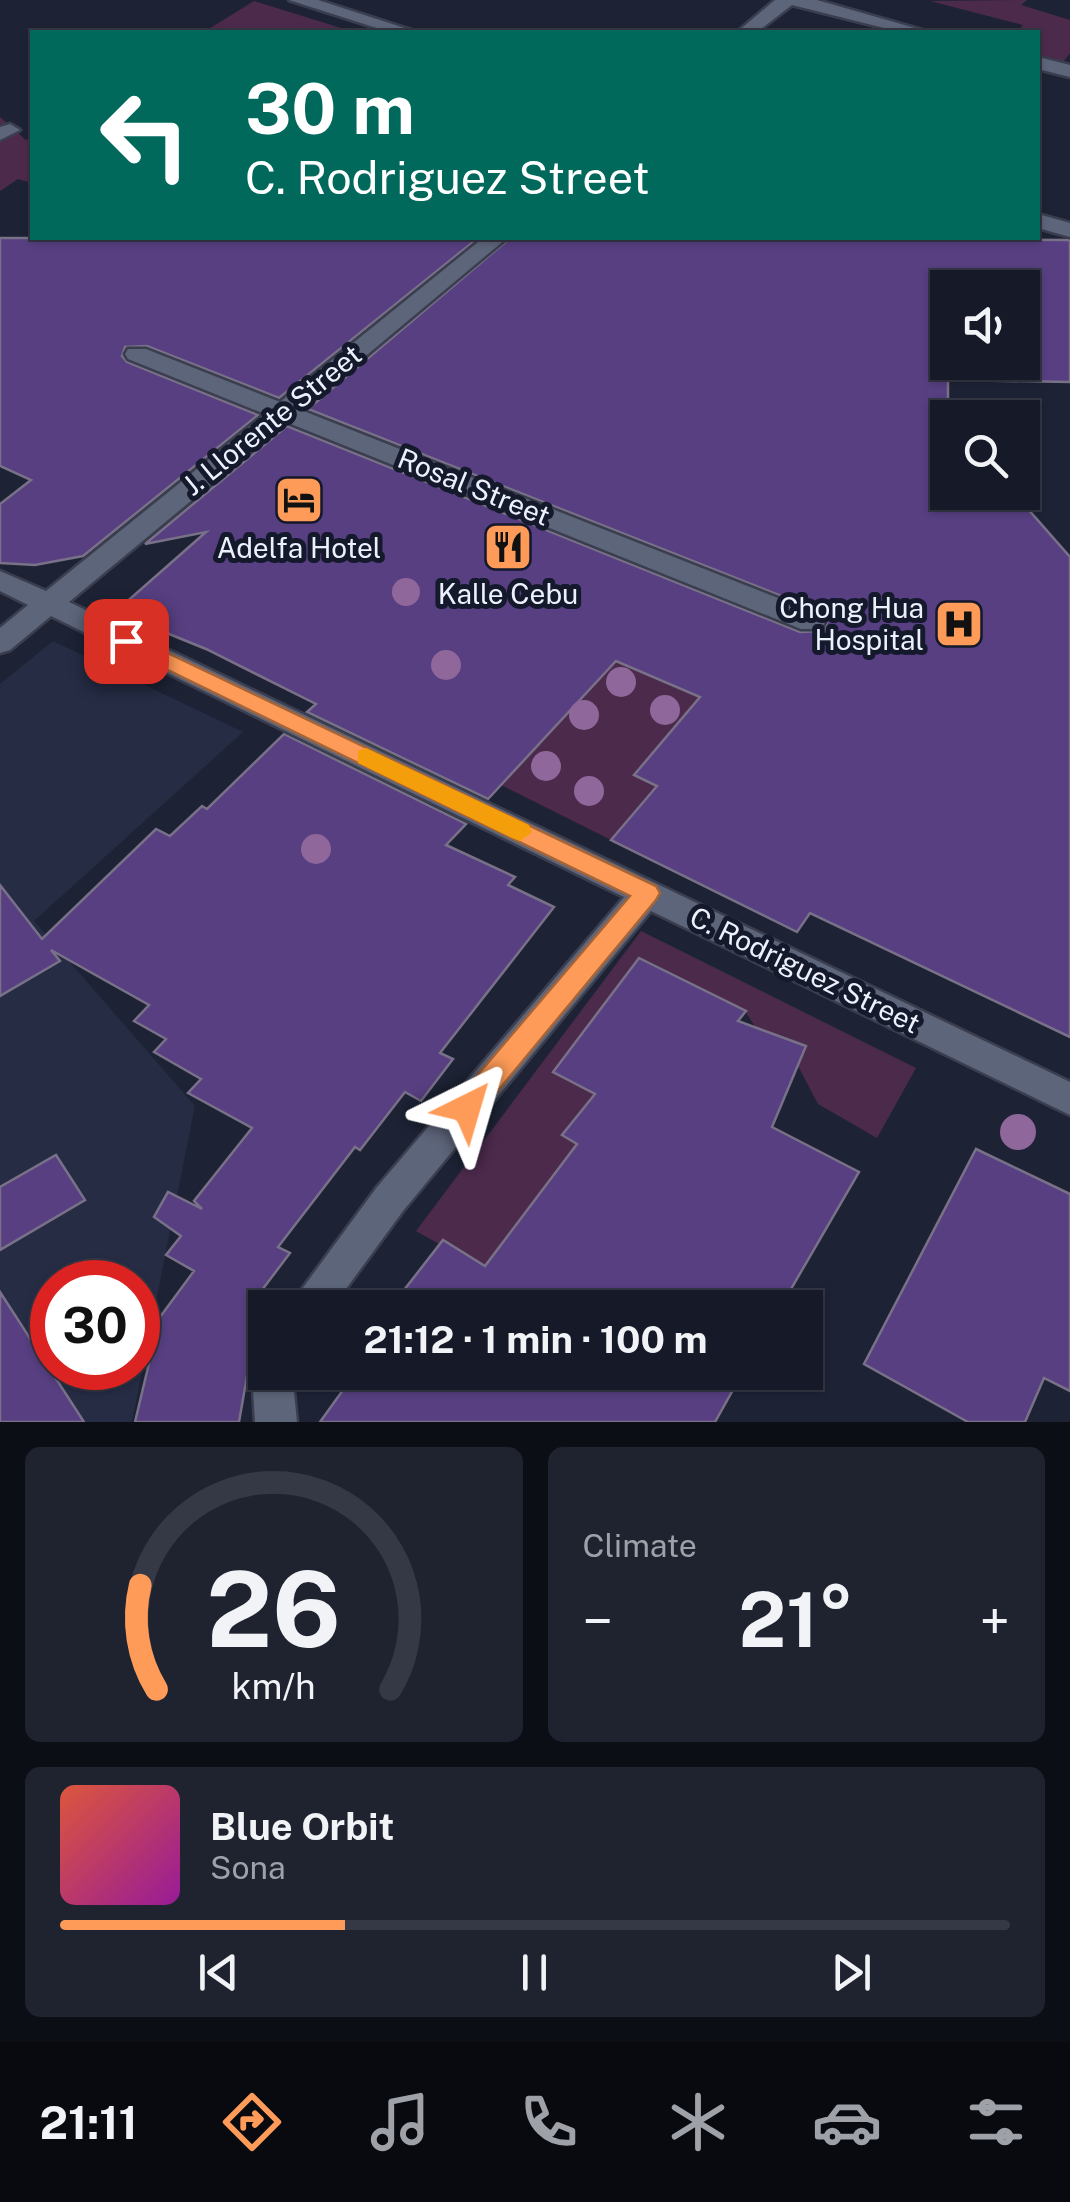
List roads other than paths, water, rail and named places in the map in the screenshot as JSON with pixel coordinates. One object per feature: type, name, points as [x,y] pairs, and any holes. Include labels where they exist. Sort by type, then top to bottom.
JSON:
[{"type":"street","points":[[298,0],[401,30]]},
{"type":"street","points":[[748,30],[786,0]]},
{"type":"street","points":[[795,0],[912,30]]},
{"type":"street","points":[[1040,64],[1070,72]]},
{"type":"street","points":[[1040,222],[1070,230]]},
{"type":"street","name":"J. Llorente Street","points":[[0,644],[494,240]]},
{"type":"street","name":"Rosal Street","points":[[137,354],[811,622]]},
{"type":"street","name":"C. Rodriguez Street","points":[[0,580],[1070,1098]]},
{"type":"street","points":[[322,1290],[390,1199],[647,893]]},
{"type":"street","points":[[273,1390],[276,1422]]},
{"type":"place","name":"Adelfa Hotel","points":[[299,500]]},
{"type":"place","name":"Kalle Cebu","points":[[508,547]]},
{"type":"place","name":"Chong Hua Hospital","points":[[959,624]]}]
